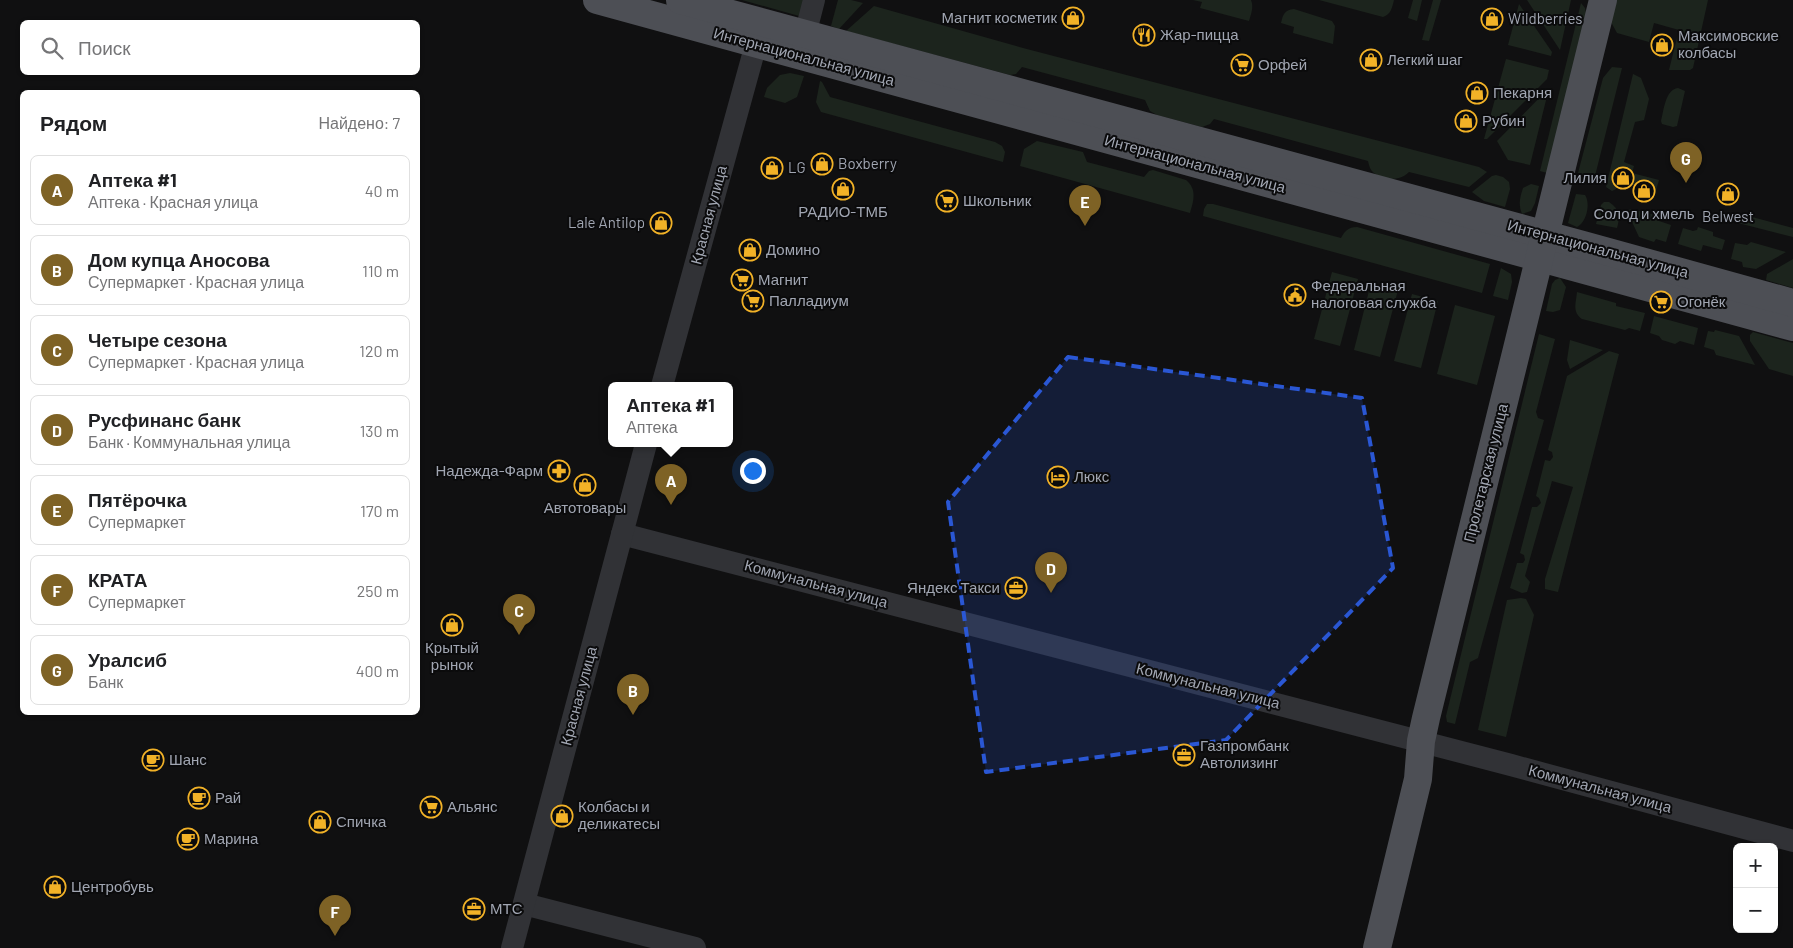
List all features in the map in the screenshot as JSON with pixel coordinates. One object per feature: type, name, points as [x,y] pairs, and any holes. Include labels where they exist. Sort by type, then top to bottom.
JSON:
[{"type":"main road","name":"Интернациональная улица","points":[[597,0],[758,33],[1542,246],[1793,303]]},
{"type":"main road","name":"Интернациональная улица","points":[[680,0],[758,33],[805,34],[1542,246],[1793,327]]},
{"type":"main road","name":"Пролетарская улица","points":[[1377,948],[1418,778],[1421,741],[1520,331],[1603,0]]},
{"type":"street","points":[[805,34],[814,0]]},
{"type":"street","name":"Красная улица","points":[[663,382],[758,33]]},
{"type":"street","name":"Красная улица","points":[[512,948],[645,447]]},
{"type":"street","name":"Коммунальная улица","points":[[622,534],[1421,741],[1793,841]]},
{"type":"street","points":[[524,904],[695,948]]},
{"type":"highlighted area","points":[[1068,357],[1362,398],[1393,568],[1226,740],[986,772],[948,502]]},
{"type":"shaded area","points":[[742,0],[807,0],[799,16]]},
{"type":"shaded area","points":[[838,0],[851,0],[863,3],[839,29],[831,26]]},
{"type":"shaded area","points":[[1193,0],[1251,0],[1252,8],[1249,21],[1200,8],[1202,2]]},
{"type":"shaded area","points":[[1319,0],[1394,0],[1392,8],[1383,17]]},
{"type":"shaded area","points":[[1413,0],[1422,0],[1417,21],[1408,18]]},
{"type":"shaded area","points":[[1433,0],[1441,0],[1429,41],[1422,40]]},
{"type":"shaded area","points":[[1527,0],[1571,0],[1560,50]]},
{"type":"shaded area","points":[[1617,0],[1708,0],[1693,68],[1690,70],[1669,70],[1679,30],[1654,23],[1649,42],[1617,33],[1611,22]]},
{"type":"shaded area","points":[[1581,3],[1586,13],[1547,173],[1540,171]]},
{"type":"shaded area","points":[[1519,4],[1552,52],[1551,56],[1508,45]]},
{"type":"shaded area","points":[[874,6],[1023,48],[1479,167],[1487,172],[1469,187],[1409,172],[1401,177],[1387,179],[1373,172],[1368,161],[1214,119],[1210,124],[1202,127],[1157,115],[1150,111],[1145,100],[1022,67],[1016,74],[1010,75],[846,31]]},
{"type":"shaded area","points":[[1294,9],[1332,21],[1335,26],[1333,44],[1293,33],[1294,27],[1281,23],[1285,13],[1288,10]]},
{"type":"shaded area","points":[[1506,59],[1549,70],[1547,79],[1487,139],[1484,139]]},
{"type":"shaded area","points":[[1612,67],[1622,68],[1594,180],[1587,179],[1578,173],[1603,78]]},
{"type":"shaded area","points":[[790,73],[804,76],[797,97],[785,103],[764,97],[767,88],[780,75]]},
{"type":"shaded area","points":[[1633,74],[1641,78],[1649,99],[1644,120],[1635,122],[1624,162],[1634,166],[1632,173],[1659,180],[1653,197],[1645,196],[1647,188],[1618,182],[1616,189],[1612,191],[1606,187]]},
{"type":"shaded area","points":[[820,81],[830,97],[995,142],[1002,146],[1005,152],[1003,162],[821,112],[816,102]]},
{"type":"shaded area","points":[[1549,88],[1530,165],[1508,160],[1497,141]]},
{"type":"shaded area","points":[[1678,88],[1685,91],[1677,126],[1673,127],[1662,124],[1664,106],[1668,96],[1670,92]]},
{"type":"shaded area","points":[[1037,141],[1083,152],[1087,162],[1144,177],[1149,171],[1153,170],[1186,180],[1193,191],[1190,213],[1020,166],[1024,149]]},
{"type":"shaded area","points":[[1496,175],[1503,177],[1509,182],[1510,189],[1505,207],[1484,201],[1472,192]]},
{"type":"shaded area","points":[[1531,184],[1539,186],[1535,203],[1531,211],[1522,214],[1520,198],[1522,191],[1523,188]]},
{"type":"shaded area","points":[[1576,194],[1585,195],[1588,203],[1583,222],[1577,227],[1568,223]]},
{"type":"shaded area","points":[[1604,202],[1609,202],[1617,210],[1619,220],[1617,228],[1596,224],[1601,205]]},
{"type":"shaded area","points":[[1207,204],[1341,238],[1347,230],[1357,227],[1490,264],[1482,293],[1203,216]]},
{"type":"shaded area","points":[[1631,209],[1659,216],[1659,221],[1671,225],[1666,242],[1656,239],[1654,242],[1639,237],[1627,211]]},
{"type":"shaded area","points":[[1741,214],[1793,228],[1793,237],[1738,223]]},
{"type":"shaded area","points":[[1698,227],[1713,232],[1713,236],[1725,240],[1722,250],[1703,245],[1701,251],[1678,244],[1683,228],[1693,231],[1697,230]]},
{"type":"shaded area","points":[[1751,242],[1786,252],[1756,269],[1743,267],[1742,262],[1731,259],[1735,243],[1747,245]]},
{"type":"shaded area","points":[[1793,259],[1793,288],[1766,280],[1767,274]]},
{"type":"shaded area","points":[[1501,268],[1511,274],[1512,282],[1508,300],[1493,296]]},
{"type":"shaded area","points":[[1332,272],[1358,279],[1340,346],[1314,339]]},
{"type":"shaded area","points":[[1560,278],[1566,287],[1560,310],[1546,311],[1552,284]]},
{"type":"shaded area","points":[[1371,283],[1398,290],[1380,357],[1354,350]]},
{"type":"shaded area","points":[[1577,292],[1616,303],[1616,306],[1645,313],[1640,331],[1629,328],[1625,330],[1582,319],[1576,310]]},
{"type":"shaded area","points":[[1412,294],[1438,301],[1421,368],[1394,361]]},
{"type":"shaded area","points":[[1455,305],[1495,316],[1477,385],[1437,374]]},
{"type":"shaded area","points":[[1654,316],[1698,328],[1694,345],[1680,341],[1675,344],[1662,340],[1659,336],[1650,333]]},
{"type":"shaded area","points":[[1715,330],[1739,336],[1755,365],[1716,355],[1714,350],[1704,347],[1708,331],[1714,332]]},
{"type":"shaded area","points":[[1753,332],[1793,343],[1793,376],[1769,369],[1750,341],[1750,335]]},
{"type":"shaded area","points":[[1539,334],[1555,339],[1536,412],[1538,418],[1544,420],[1478,658],[1470,662],[1455,724],[1447,722],[1446,716]]},
{"type":"shaded area","points":[[1570,340],[1603,350],[1570,369],[1567,360]]},
{"type":"shaded area","points":[[1609,351],[1619,354],[1558,592],[1545,589],[1545,579],[1573,487],[1552,481],[1525,576],[1530,582],[1527,592],[1522,593],[1510,588],[1517,563],[1523,563],[1525,560],[1524,555],[1520,553],[1532,507],[1537,507],[1541,503],[1536,496],[1545,460],[1550,461],[1553,457],[1552,452],[1548,450],[1567,376]]},
{"type":"shaded area","points":[[1526,599],[1534,615],[1506,737],[1478,730],[1507,600]]},
{"type":"place","name":"Магнит косметик","points":[[1073,18]]},
{"type":"place","name":"Wildberries","points":[[1492,19]]},
{"type":"place","name":"Жар-пицца","points":[[1144,35]]},
{"type":"place","name":"Максимовские колбасы","points":[[1662,45]]},
{"type":"place","name":"Легкий шаг","points":[[1371,60]]},
{"type":"place","name":"Орфей","points":[[1242,65]]},
{"type":"place","name":"Пекарня","points":[[1477,93]]},
{"type":"place","name":"Рубин","points":[[1466,121]]},
{"type":"place","name":"Boxberry","points":[[822,164]]},
{"type":"place","name":"LG","points":[[772,168]]},
{"type":"place","name":"Лилия","points":[[1623,178]]},
{"type":"place","name":"Уралсиб","points":[[1686,183]]},
{"type":"place","name":"РАДИО-ТМБ","points":[[843,189]]},
{"type":"place","name":"Солод и хмель","points":[[1644,191]]},
{"type":"place","name":"Belwest","points":[[1728,194]]},
{"type":"place","name":"Школьник","points":[[947,201]]},
{"type":"place","name":"Lale Antilop","points":[[661,223]]},
{"type":"place","name":"Пятёрочка","points":[[1085,226]]},
{"type":"place","name":"Домино","points":[[750,250]]},
{"type":"place","name":"Магнит","points":[[742,280]]},
{"type":"place","name":"Федеральная налоговая служба","points":[[1295,295]]},
{"type":"place","name":"Палладиум","points":[[753,301]]},
{"type":"place","name":"Огонёк","points":[[1661,302]]},
{"type":"place","name":"Надежда-Фарм","points":[[559,471]]},
{"type":"place","name":"Люкс","points":[[1058,477]]},
{"type":"place","name":"Автотовары","points":[[585,485]]},
{"type":"place","name":"Аптека #1","points":[[671,505]]},
{"type":"place","name":"Яндекс Такси","points":[[1016,588]]},
{"type":"place","name":"Русфинанс банк","points":[[1051,593]]},
{"type":"place","name":"Крытый рынок","points":[[452,625]]},
{"type":"place","name":"Четыре сезона","points":[[519,635]]},
{"type":"place","name":"Дом купца Аносова","points":[[633,715]]},
{"type":"place","name":"Газпромбанк Автолизинг","points":[[1184,755]]},
{"type":"place","name":"Шанс","points":[[153,760]]},
{"type":"place","name":"Рай","points":[[199,798]]},
{"type":"place","name":"Альянс","points":[[431,807]]},
{"type":"place","name":"Колбасы и деликатесы","points":[[562,816]]},
{"type":"place","name":"Спичка","points":[[320,822]]},
{"type":"place","name":"Марина","points":[[188,839]]},
{"type":"place","name":"Центробувь","points":[[55,887]]},
{"type":"place","name":"МТС","points":[[474,909]]},
{"type":"place","name":"КРАТА","points":[[335,936]]}]
